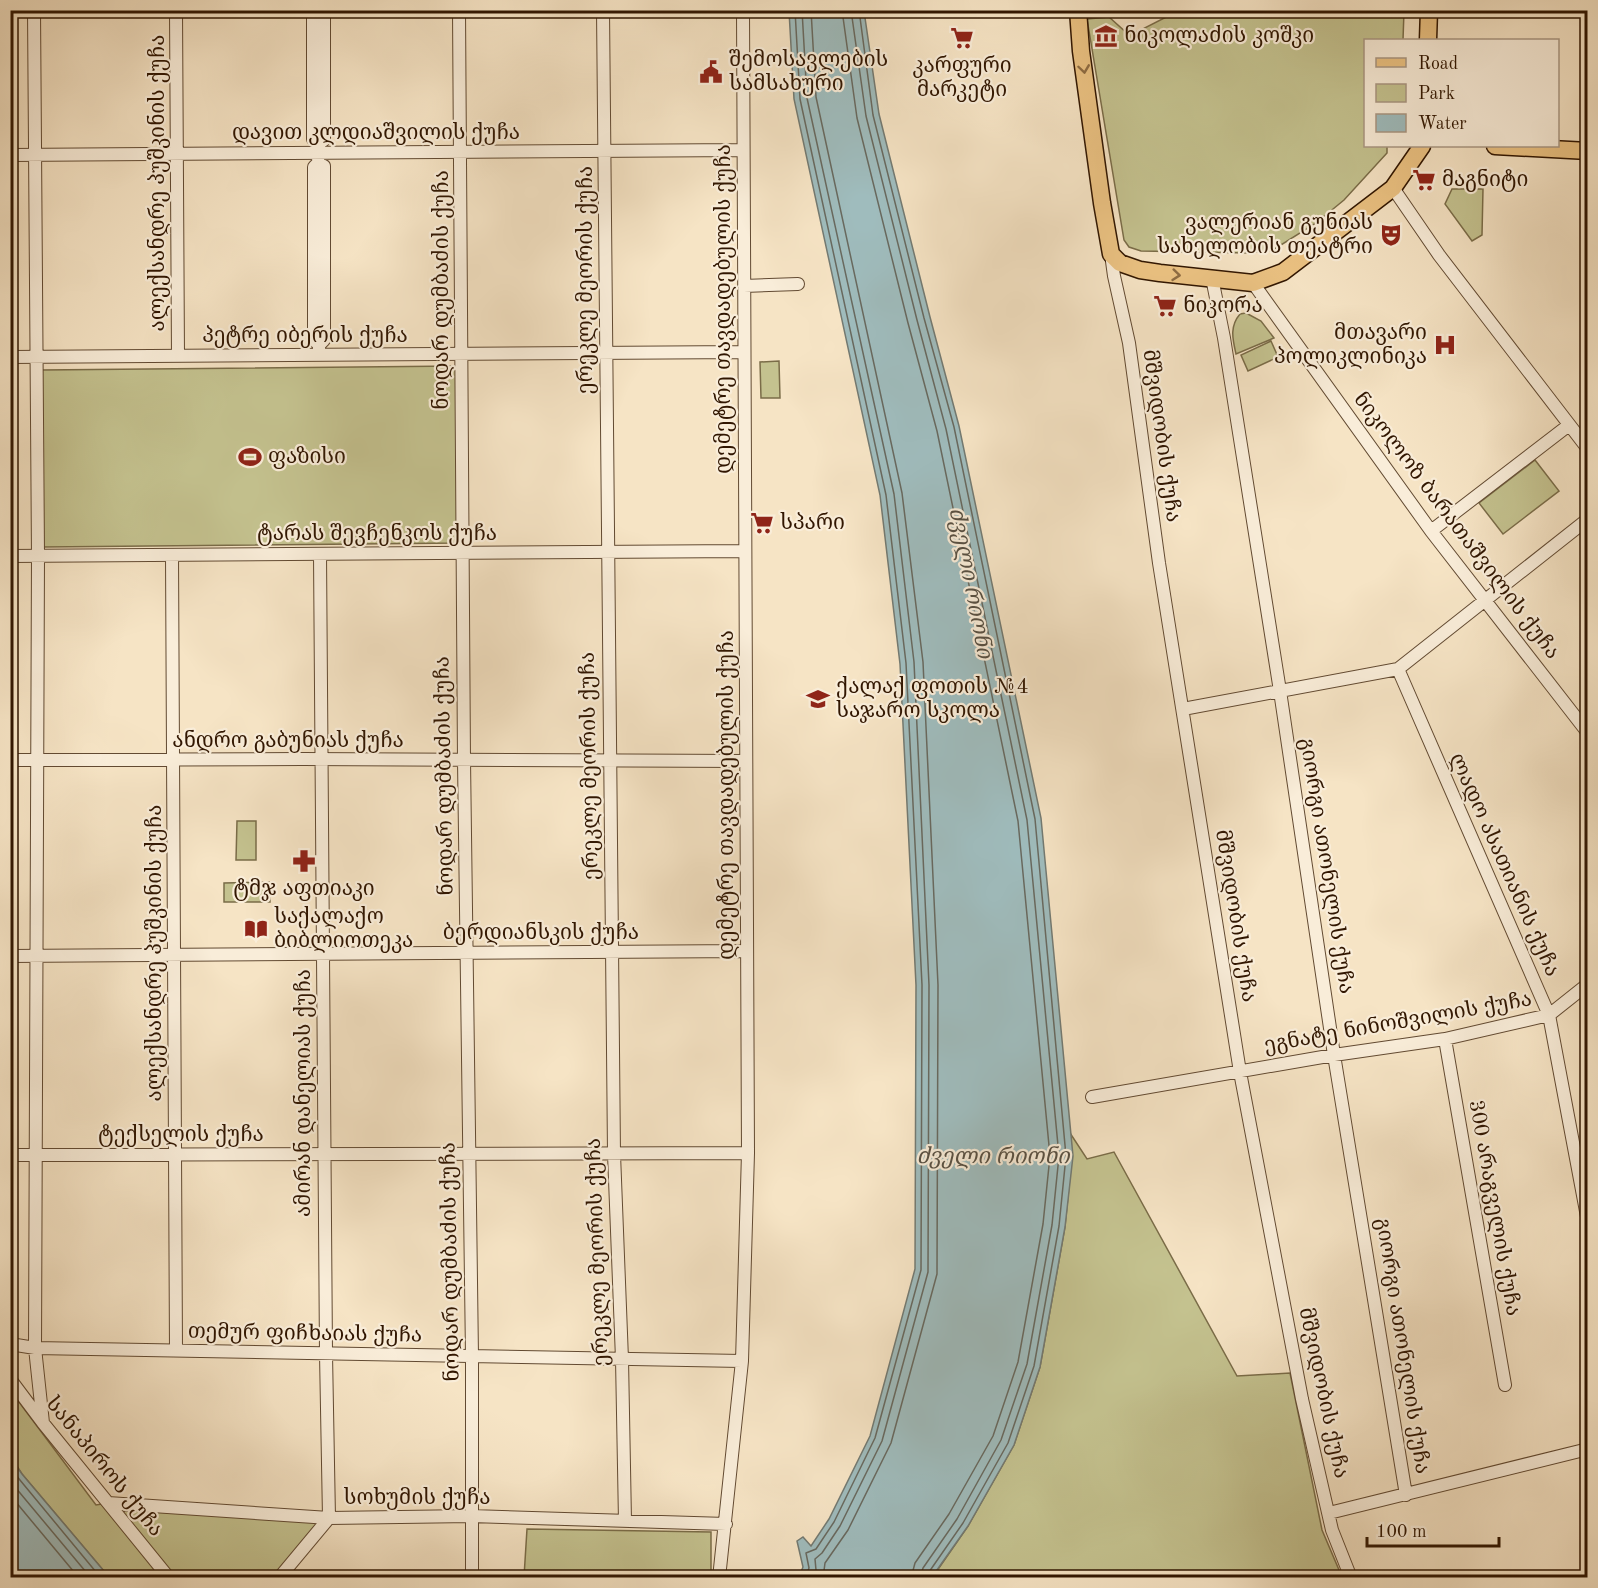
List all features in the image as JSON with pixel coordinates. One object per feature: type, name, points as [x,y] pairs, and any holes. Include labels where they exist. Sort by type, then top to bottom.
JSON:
[{"type":"main road","points":[[1078,10],[1102,203],[1111,254],[1120,263],[1140,270],[1253,283],[1283,272],[1392,188],[1421,147]]},
{"type":"main road","points":[[1428,39],[1429,10]]},
{"type":"main road","points":[[1513,147],[1587,151]]},
{"type":"street","points":[[34,10],[38,556],[35,1348],[43,1423]]},
{"type":"street","name":"ალექსანდრე პუშკინის ქუჩა","points":[[176,10],[178,356]]},
{"type":"street","points":[[313,10],[313,139],[319,153]]},
{"type":"street","points":[[319,350],[314,340],[314,167],[324,140],[324,10]]},
{"type":"street","name":"ნოდარ დუმბაძის ქუჩა","points":[[459,10],[464,760],[472,1356],[472,1578]]},
{"type":"street","name":"ერეკლე მეორის ქუჩა","points":[[603,10],[614,1154],[622,1359],[625,1521]]},
{"type":"street","name":"დემეტრე თავდადებულის ქუჩა","points":[[719,1578],[742,1361],[748,1153],[743,10]]},
{"type":"street","name":"დავით კლდიაშვილის ქუჩა","points":[[10,155],[743,150]]},
{"type":"street","points":[[1392,188],[1439,255],[1587,449]]},
{"type":"street","name":"მშვიდობის ქუჩა","points":[[1111,254],[1128,344],[1159,563],[1240,1072],[1302,1399],[1332,1530],[1351,1578]]},
{"type":"street","points":[[1114,276],[1140,270]]},
{"type":"street","name":"გიორგი ათონელის ქუჩა","points":[[1212,278],[1226,350],[1335,1055],[1406,1495]]},
{"type":"street","name":"ნიკოლოზ ბარათაშვილის ქუჩა","points":[[1253,283],[1431,531],[1587,733]]},
{"type":"street","points":[[744,286],[798,284]]},
{"type":"street","name":"პეტრე იბერის ქუჩა","points":[[10,357],[178,356],[319,350],[462,355],[744,352]]},
{"type":"street","points":[[1431,531],[1569,425]]},
{"type":"street","points":[[1183,709],[1398,669],[1587,519]]},
{"type":"street","name":"ტარას შევჩენკოს ქუჩა","points":[[10,556],[745,551]]},
{"type":"street","name":"ამირან დანელიას ქუჩა","points":[[320,554],[329,1518]]},
{"type":"street","name":"ალექსანდრე პუშკინის ქუჩა","points":[[172,555],[176,1351]]},
{"type":"street","name":"ლადო ასათიანის ქუჩა","points":[[1398,669],[1548,1015],[1587,1219]]},
{"type":"street","name":"ანდრო გაბუნიას ქუჩა","points":[[10,760],[746,761]]},
{"type":"street","name":"ბერდიანსკის ქუჩა","points":[[10,956],[747,951]]},
{"type":"street","name":"ეგნატე ნინოშვილის ქუჩა","points":[[1092,1097],[1335,1055],[1445,1039],[1548,1015],[1587,984]]},
{"type":"street","name":"300 არაგველის ქუჩა","points":[[1445,1039],[1505,1385]]},
{"type":"street","name":"ტექსელის ქუჩა","points":[[10,1155],[748,1153]]},
{"type":"street","name":"თემურ ფიჩხაიას ქუჩა","points":[[10,1344],[35,1348],[742,1361]]},
{"type":"street","name":"სანაპიროს ქუჩა","points":[[10,1379],[169,1578]]},
{"type":"street","points":[[1329,1513],[1587,1449]]},
{"type":"street","name":"სოხუმის ქუჩა","points":[[108,1503],[329,1518],[471,1516],[726,1524]]},
{"type":"street","points":[[279,1578],[329,1518]]},
{"type":"green space","points":[[1178,11],[1404,11],[1403,39],[1364,39],[1364,147],[1387,147],[1387,153],[1344,200],[1316,223],[1273,250],[1250,253],[1141,251],[1129,247],[1124,240],[1087,19],[1109,17],[1128,34],[1137,32]]},
{"type":"green space","points":[[1452,189],[1483,189],[1482,235],[1472,241],[1445,204]]},
{"type":"green space","points":[[1246,313],[1261,321],[1274,338],[1236,354],[1233,339],[1234,324],[1240,314]]},
{"type":"green space","points":[[1271,341],[1278,357],[1248,371],[1241,355]]},
{"type":"green space","points":[[779,361],[780,398],[761,398],[760,362]]},
{"type":"green space","name":"ფაზისი","points":[[458,366],[459,543],[43,547],[41,370]]},
{"type":"green space","points":[[1535,460],[1559,491],[1503,534],[1479,503]]},
{"type":"green space","points":[[237,821],[256,821],[256,860],[236,860]]},
{"type":"green space","points":[[269,882],[270,902],[224,902],[224,883]]},
{"type":"green space","points":[[1070,1133],[1087,1159],[1114,1152],[1237,1376],[1290,1373],[1322,1530],[1342,1577],[932,1578],[968,1526],[1014,1445],[1040,1367],[1065,1227],[1072,1156]]},
{"type":"green space","points":[[10,1390],[96,1505],[108,1503],[329,1518],[285,1577],[109,1577],[22,1474],[11,1457]]},
{"type":"green space","points":[[527,1529],[711,1532],[711,1577],[524,1577]]},
{"type":"water","name":"ძველი რიონი","points":[[789,11],[864,11],[879,114],[959,426],[1041,818],[1073,1156],[1065,1227],[1040,1367],[1014,1445],[968,1526],[932,1577],[799,1577],[803,1567],[797,1541],[803,1537],[811,1546],[829,1519],[870,1436],[915,1269],[916,985],[900,664],[880,495],[794,99]]},
{"type":"water","points":[[10,1457],[22,1474],[109,1577],[11,1577]]},
{"type":"place","name":"ნიკოლაძის კოშკი","points":[[1106,36]]},
{"type":"place","name":"კარფური მარკეტი","points":[[962,38]]},
{"type":"place","name":"შემოსავლების სამსახური","points":[[711,72]]},
{"type":"place","name":"მაგნიტი","points":[[1424,180]]},
{"type":"place","name":"ვალერიან გუნიას სახელობის თეატრი","points":[[1391,235]]},
{"type":"place","name":"ნიკორა","points":[[1165,306]]},
{"type":"place","name":"მთავარი პოლიკლინიკა","points":[[1445,345]]},
{"type":"place","name":"ფაზისი","points":[[250,457]]},
{"type":"place","name":"სპარი","points":[[762,523]]},
{"type":"place","name":"ქალაქ ფოთის №4 საჯარო სკოლა","points":[[818,699]]},
{"type":"place","name":"ტმჯ აფთიაკი","points":[[304,861]]},
{"type":"place","name":"საქალაქო ბიბლიოთეკა","points":[[256,929]]}]
